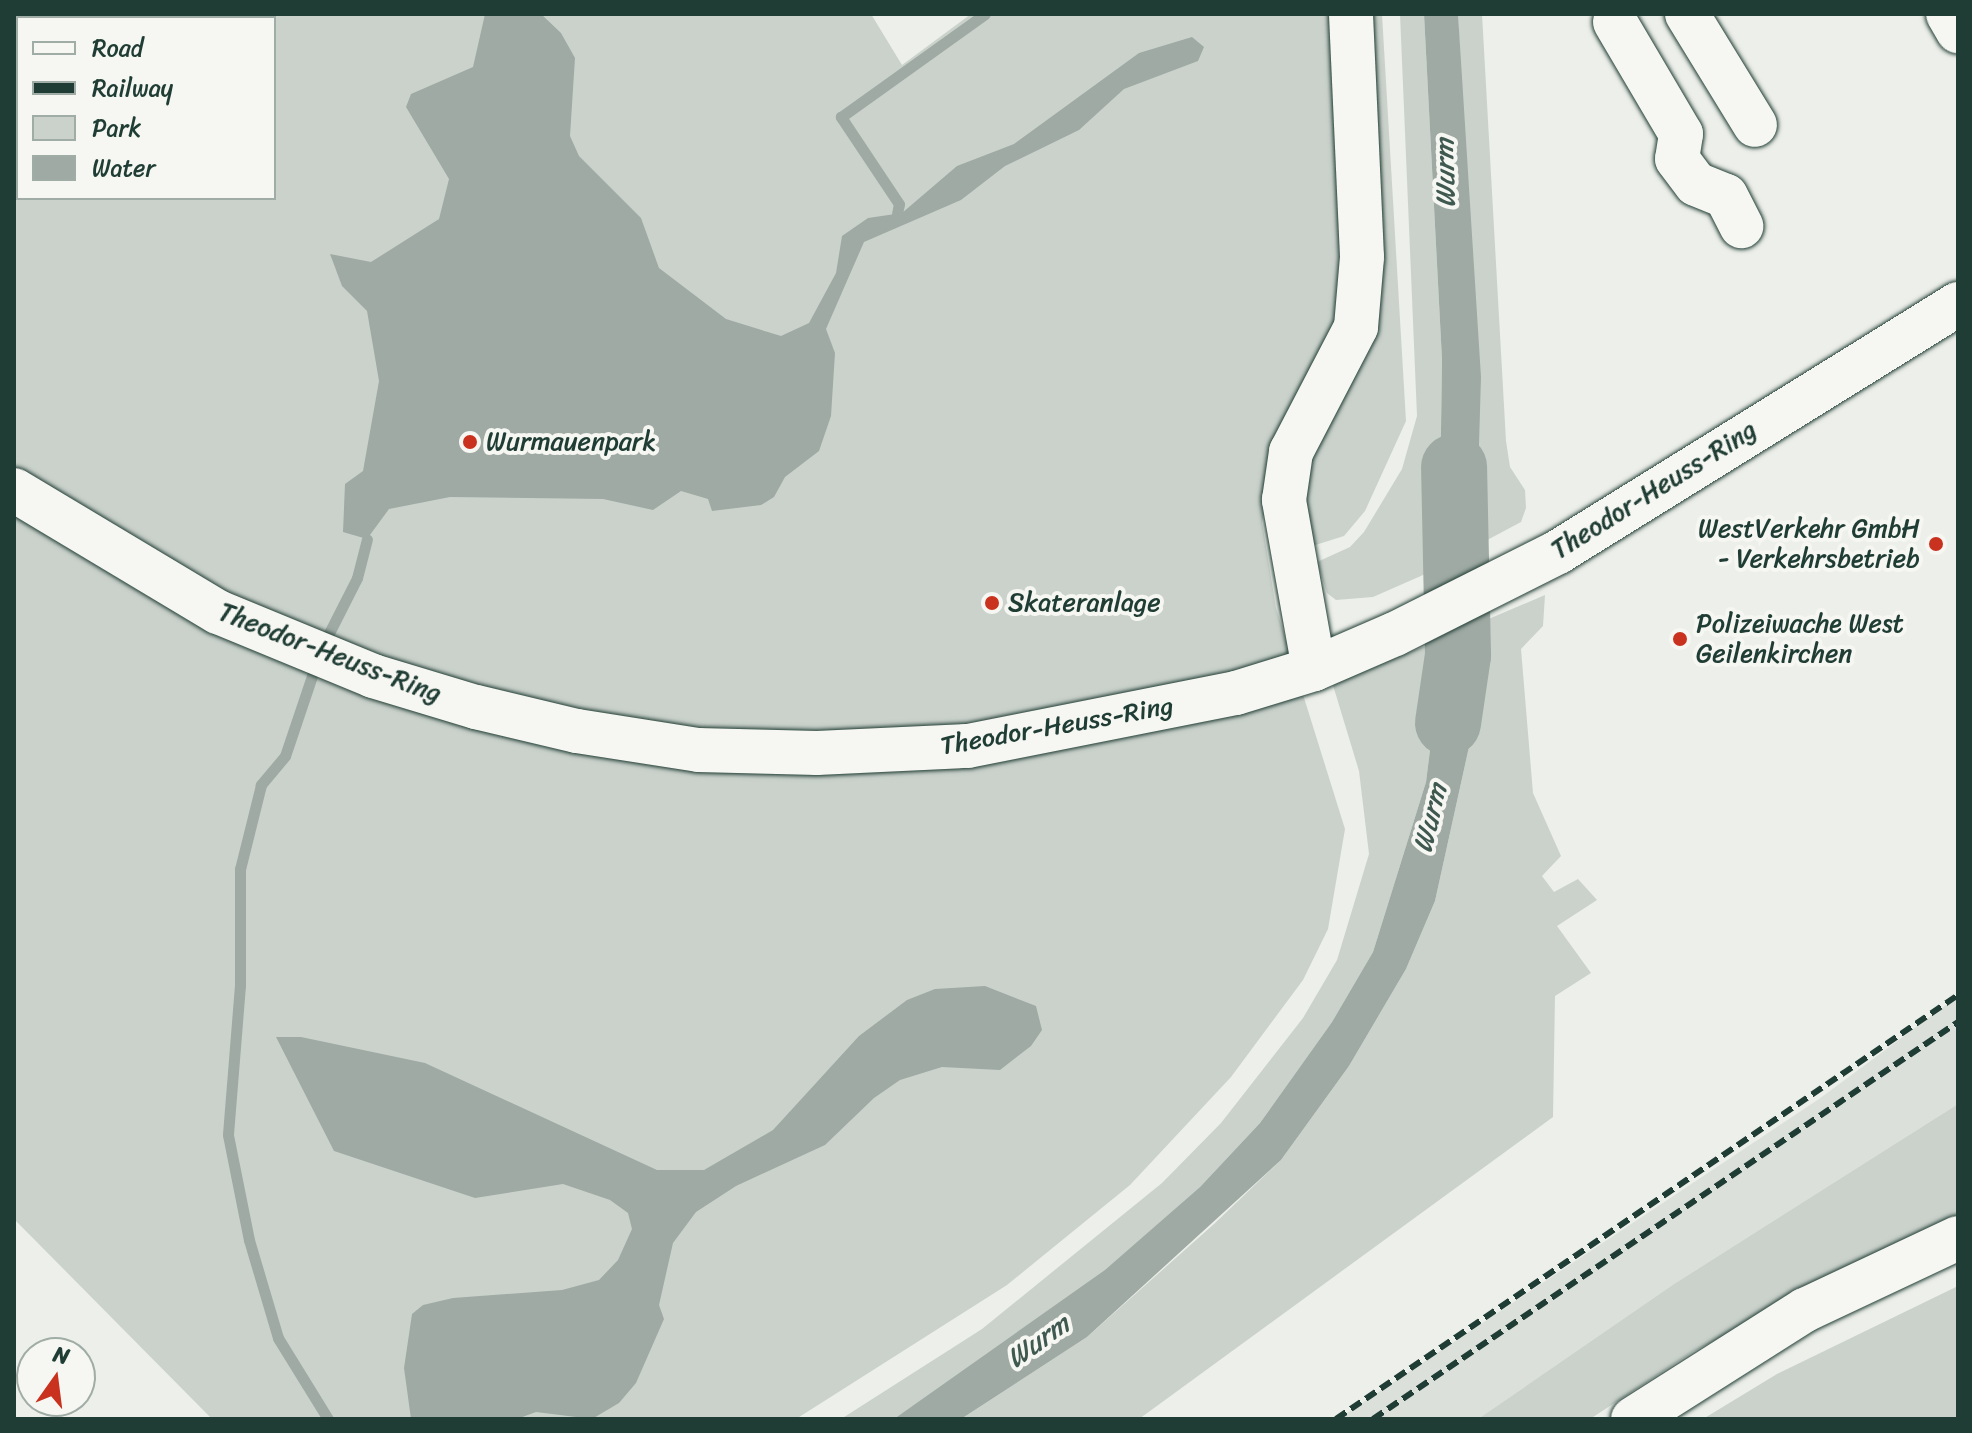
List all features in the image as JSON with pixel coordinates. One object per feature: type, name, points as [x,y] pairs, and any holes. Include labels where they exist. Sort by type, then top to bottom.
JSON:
[{"type":"main road","points":[[1314,669],[1284,500],[1291,452],[1356,327],[1362,257],[1351,14]]},
{"type":"main road","points":[[1687,14],[1755,125]]},
{"type":"main road","points":[[1948,14],[1958,31]]},
{"type":"main road","points":[[1615,22],[1681,134],[1677,159],[1696,184],[1726,196],[1741,226]]},
{"type":"main road","name":"Theodor-Heuss-Ring","points":[[14,490],[218,612],[373,676],[577,731],[698,750],[817,753],[968,746],[1236,693],[1314,669],[1395,634],[1558,552],[1958,304]]},
{"type":"main road","points":[[1633,1419],[1805,1310],[1958,1238]]},
{"type":"shaded area","points":[[1958,996],[1958,1104],[1674,1284],[1478,1419],[1338,1419],[1819,1099]]},
{"type":"green space","points":[[14,14],[871,14],[902,65],[971,14],[1336,14],[1342,312],[1283,438],[1262,522],[1276,608],[1345,829],[1328,929],[1303,980],[1231,1077],[1130,1185],[1007,1285],[796,1419],[212,1419],[14,1219]]},
{"type":"green space","points":[[1364,14],[1382,14],[1406,421],[1365,511],[1344,536],[1309,547],[1298,509],[1308,460],[1333,405]]},
{"type":"green space","points":[[1400,14],[1424,14],[1442,360],[1439,568],[1373,597],[1336,600],[1327,593],[1317,562],[1350,547],[1364,532],[1402,469],[1417,416]]},
{"type":"green space","points":[[1458,14],[1482,14],[1506,441],[1510,467],[1525,490],[1526,508],[1521,522],[1476,546],[1478,459]]},
{"type":"green space","points":[[1545,595],[1543,626],[1521,649],[1533,793],[1561,856],[1542,876],[1554,892],[1578,879],[1597,900],[1557,926],[1591,973],[1555,996],[1553,1117],[1139,1419],[961,1419],[1087,1337],[1214,1224],[1281,1160],[1349,1066],[1406,969],[1435,901],[1478,706],[1484,621]]},
{"type":"green space","points":[[1444,639],[1426,782],[1373,952],[1332,1022],[1260,1123],[1200,1187],[1106,1270],[1028,1329],[894,1419],[841,1419],[982,1329],[1162,1183],[1221,1123],[1303,1018],[1337,960],[1369,854],[1359,771],[1332,682]]},
{"type":"green space","points":[[1958,1104],[1958,1217],[1694,1351],[1590,1419],[1478,1419],[1674,1284]]},
{"type":"green space","points":[[1958,1286],[1958,1419],[1703,1419],[1777,1374]]},
{"type":"water","points":[[485,14],[541,14],[561,33],[575,58],[570,136],[579,156],[641,218],[659,268],[726,319],[781,336],[809,323],[836,273],[842,236],[868,218],[902,213],[957,166],[1014,144],[1139,53],[1192,37],[1204,47],[1198,61],[1124,89],[1079,130],[1005,166],[961,200],[864,242],[826,329],[835,353],[831,416],[819,451],[785,477],[774,497],[761,505],[712,511],[708,499],[681,491],[653,510],[603,499],[450,497],[389,509],[367,539],[343,532],[345,484],[363,471],[379,381],[367,311],[342,286],[330,254],[371,262],[439,219],[449,179],[406,107],[411,94],[473,67]]},
{"type":"water","points":[[1424,14],[1458,14],[1481,377],[1476,546],[1439,568],[1442,360]]},
{"type":"water","points":[[1484,621],[1478,706],[1435,901],[1406,969],[1349,1066],[1281,1160],[1087,1337],[961,1419],[894,1419],[1105,1270],[1200,1187],[1260,1123],[1332,1022],[1373,952],[1426,782],[1444,639]]},
{"type":"water","points":[[985,986],[1036,1006],[1042,1030],[1031,1046],[1000,1070],[942,1067],[900,1080],[874,1098],[825,1145],[736,1186],[696,1212],[673,1243],[659,1305],[664,1319],[636,1383],[619,1403],[592,1419],[536,1412],[517,1419],[411,1419],[404,1368],[412,1314],[423,1305],[453,1298],[562,1290],[599,1280],[618,1260],[632,1229],[628,1213],[610,1200],[563,1184],[475,1198],[334,1151],[276,1037],[301,1037],[425,1063],[657,1170],[704,1170],[773,1130],[859,1036],[907,1000],[935,989]]},
{"type":"waterway","points":[[897,214],[899,204],[841,117],[985,14]]},
{"type":"waterway","name":"Wurm","points":[[1448,723],[1458,655],[1454,467]]},
{"type":"waterway","points":[[323,645],[357,578],[367,539]]},
{"type":"waterway","points":[[317,661],[285,756],[261,785],[240,869],[240,985],[228,1135],[249,1240],[278,1338],[328,1419]]},
{"type":"railway","points":[[1336,1419],[1958,995]]},
{"type":"railway","points":[[1373,1419],[1958,1022]]},
{"type":"place","name":"Wurmauenpark","points":[[470,442]]},
{"type":"place","name":"WestVerkehr GmbH - Verkehrsbetrieb","points":[[1936,544]]},
{"type":"place","name":"Skateranlage","points":[[992,603]]},
{"type":"place","name":"Polizeiwache West Geilenkirchen","points":[[1680,639]]}]
